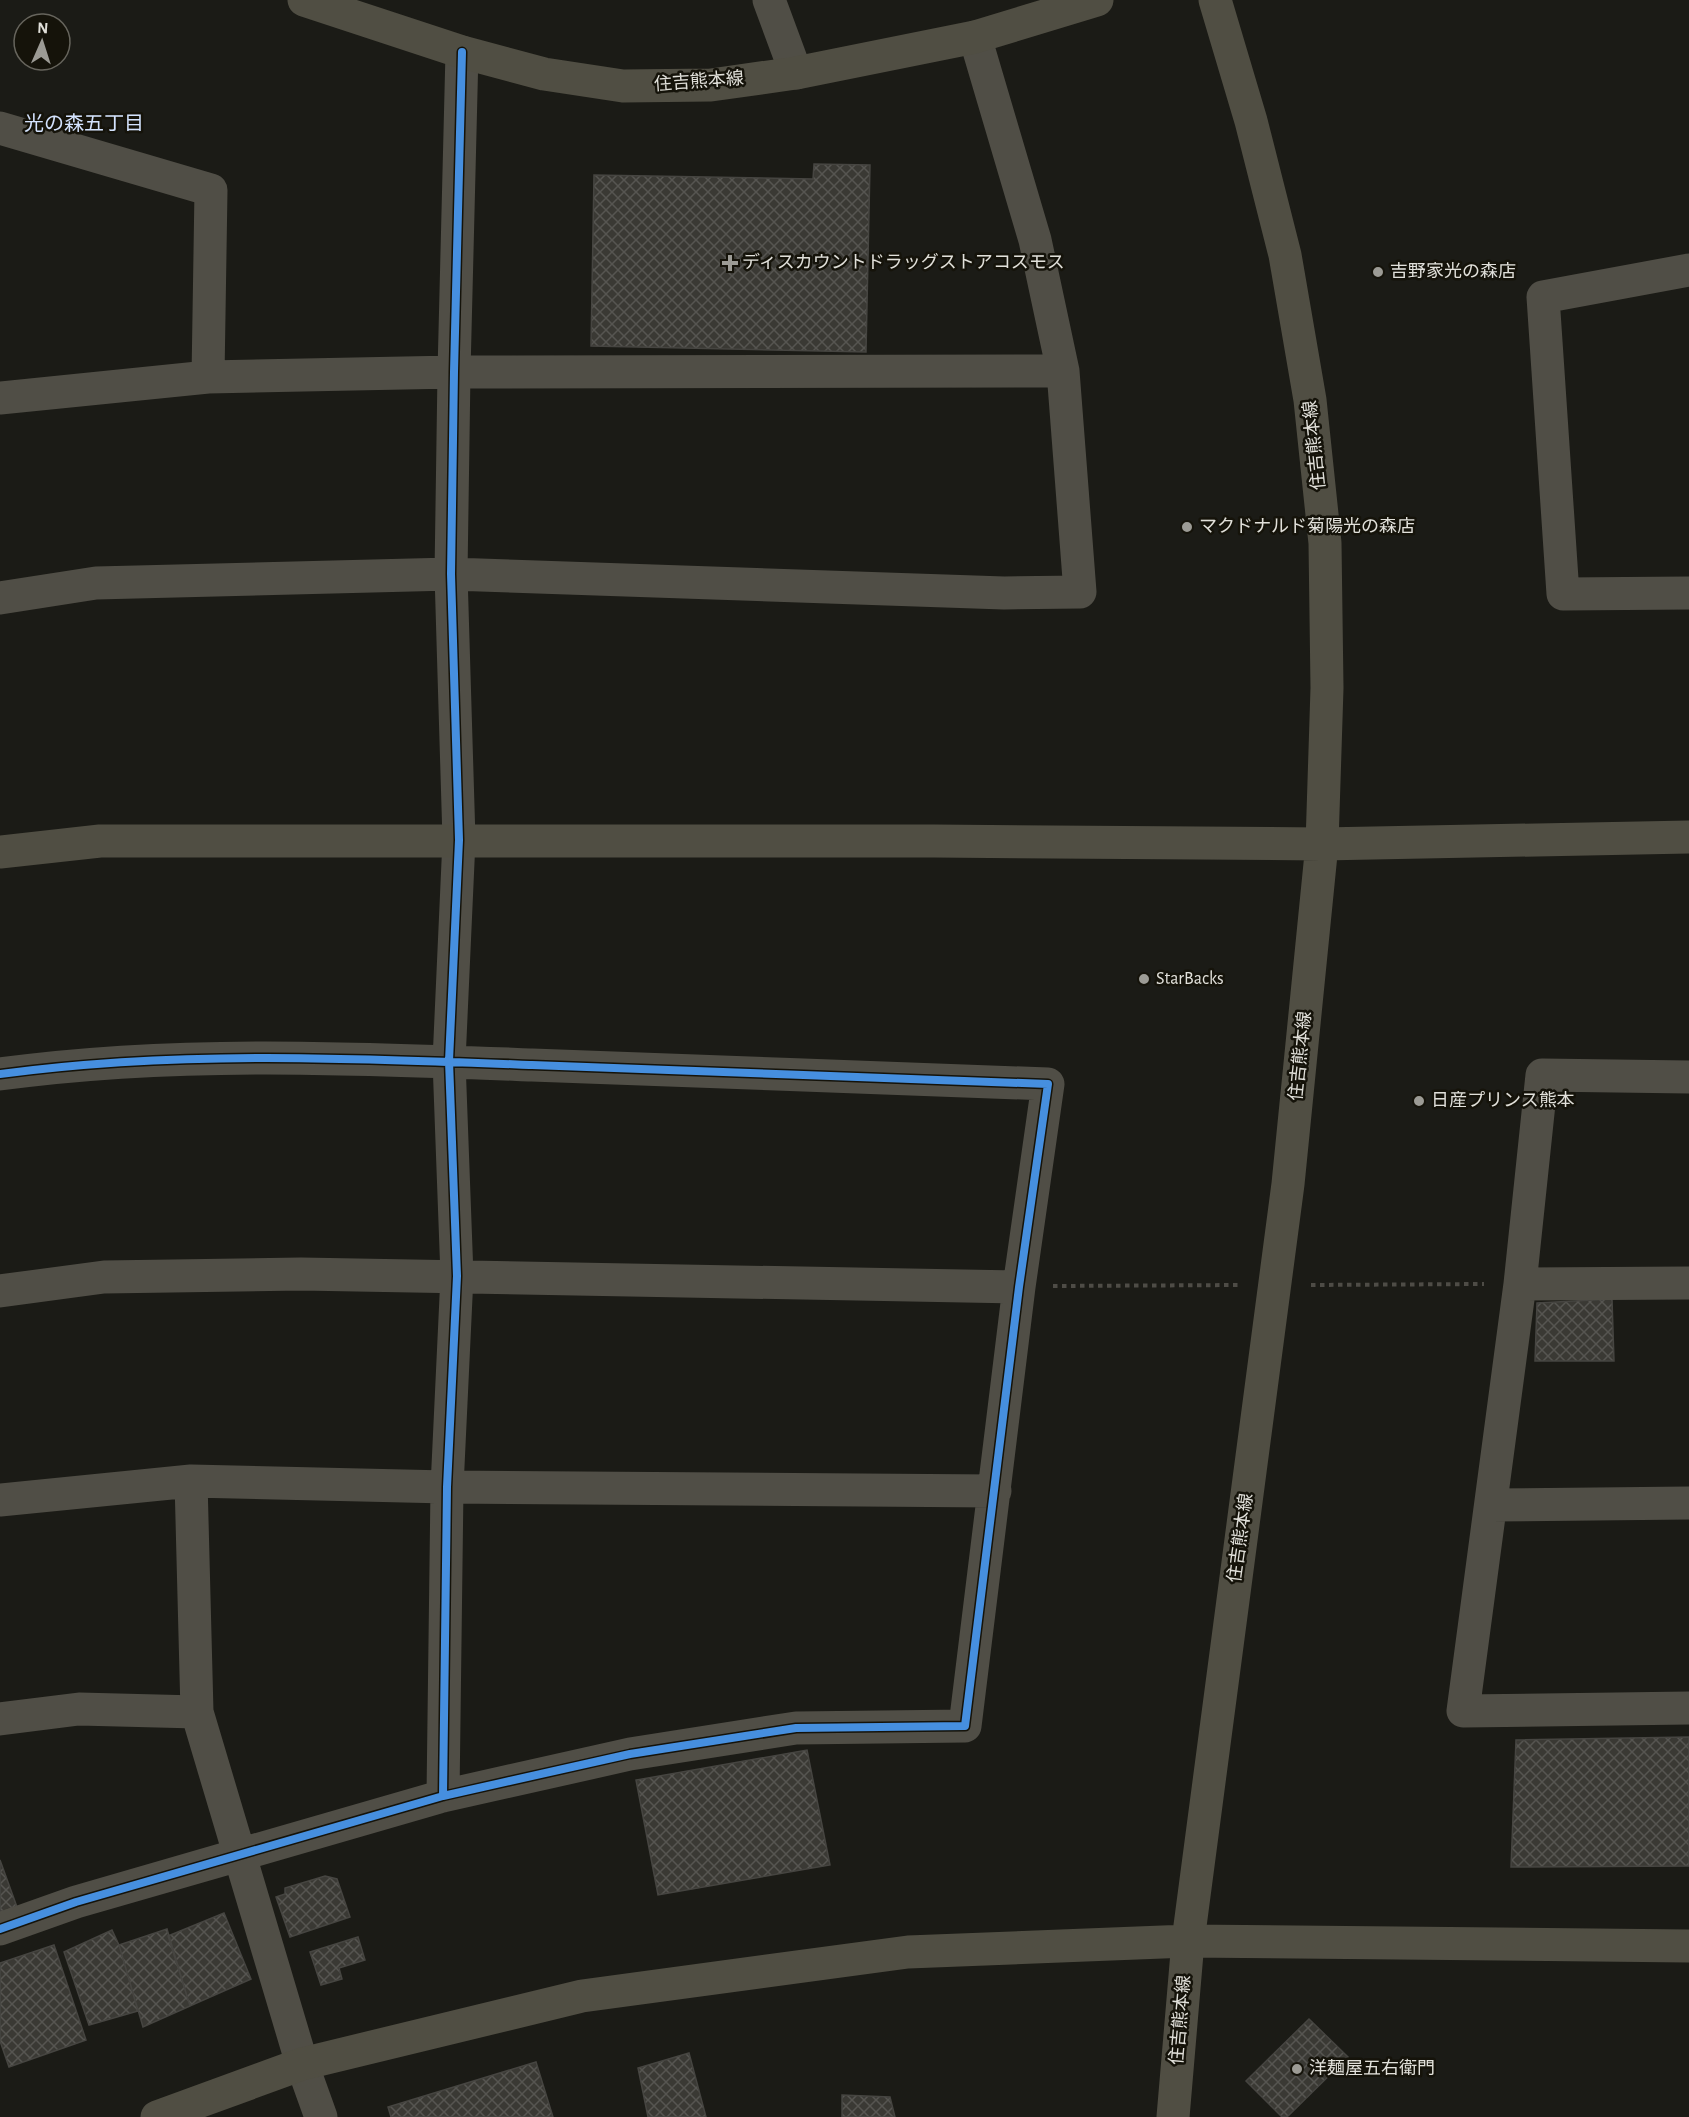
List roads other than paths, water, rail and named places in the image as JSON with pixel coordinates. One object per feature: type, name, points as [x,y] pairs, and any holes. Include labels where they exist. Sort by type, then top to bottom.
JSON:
[{"type":"street","name":"住吉熊本線","points":[[304,0],[462,52],[544,74],[623,86],[711,85],[796,73],[975,37],[1097,0]]},
{"type":"street","points":[[769,0],[796,73]]},
{"type":"street","name":"住吉熊本線","points":[[1173,2117],[1188,1941],[1287,1195],[1322,844],[1327,688],[1325,543],[1310,400],[1285,255],[1251,122],[1215,0]]},
{"type":"street","points":[[0,598],[96,583],[451,574],[1005,593],[1080,592],[1063,371],[1035,240],[975,37]]},
{"type":"street","points":[[443,1796],[447,1487],[457,1276],[450,1061],[459,840],[451,574],[453,372],[462,52]]},
{"type":"street","points":[[0,128],[211,190],[208,377]]},
{"type":"street","points":[[1689,270],[1543,297],[1563,594],[1689,593]]},
{"type":"street","points":[[0,398],[208,377],[453,372],[1063,371]]},
{"type":"street","points":[[0,852],[100,841],[459,840],[1322,844],[1689,837]]},
{"type":"street","points":[[0,1074],[58,1066],[233,1058],[450,1061],[1048,1084],[1019,1287],[965,1726],[796,1728],[630,1754],[443,1796],[76,1902],[0,1929]]},
{"type":"street","points":[[1689,1077],[1542,1075],[1520,1284],[1463,1711],[1689,1708]]},
{"type":"street","points":[[0,1291],[104,1277],[301,1274],[1019,1287]]},
{"type":"street","points":[[1520,1284],[1689,1283]]},
{"type":"street","points":[[0,1500],[191,1481],[447,1487],[995,1491]]},
{"type":"street","points":[[191,1481],[197,1712],[302,2064],[321,2117]]},
{"type":"street","points":[[1491,1505],[1689,1503]]},
{"type":"street","points":[[0,1719],[79,1709],[197,1712]]},
{"type":"street","points":[[157,2117],[302,2064],[594,1995],[908,1952],[1188,1941],[1689,1946]]},
{"type":"place","name":"ディスカウントドラッグストアコスモス","points":[[730,263]]},
{"type":"place","name":"吉野家光の森店","points":[[1378,272]]},
{"type":"place","name":"マクドナルド菊陽光の森店","points":[[1187,527]]},
{"type":"place","name":"StarBacks","points":[[1144,979]]},
{"type":"place","name":"日産プリンス熊本","points":[[1419,1101]]},
{"type":"place","name":"洋麺屋五右衛門","points":[[1297,2069]]},
{"type":"district","name":"光の森五丁目","points":[[84,124]]}]
